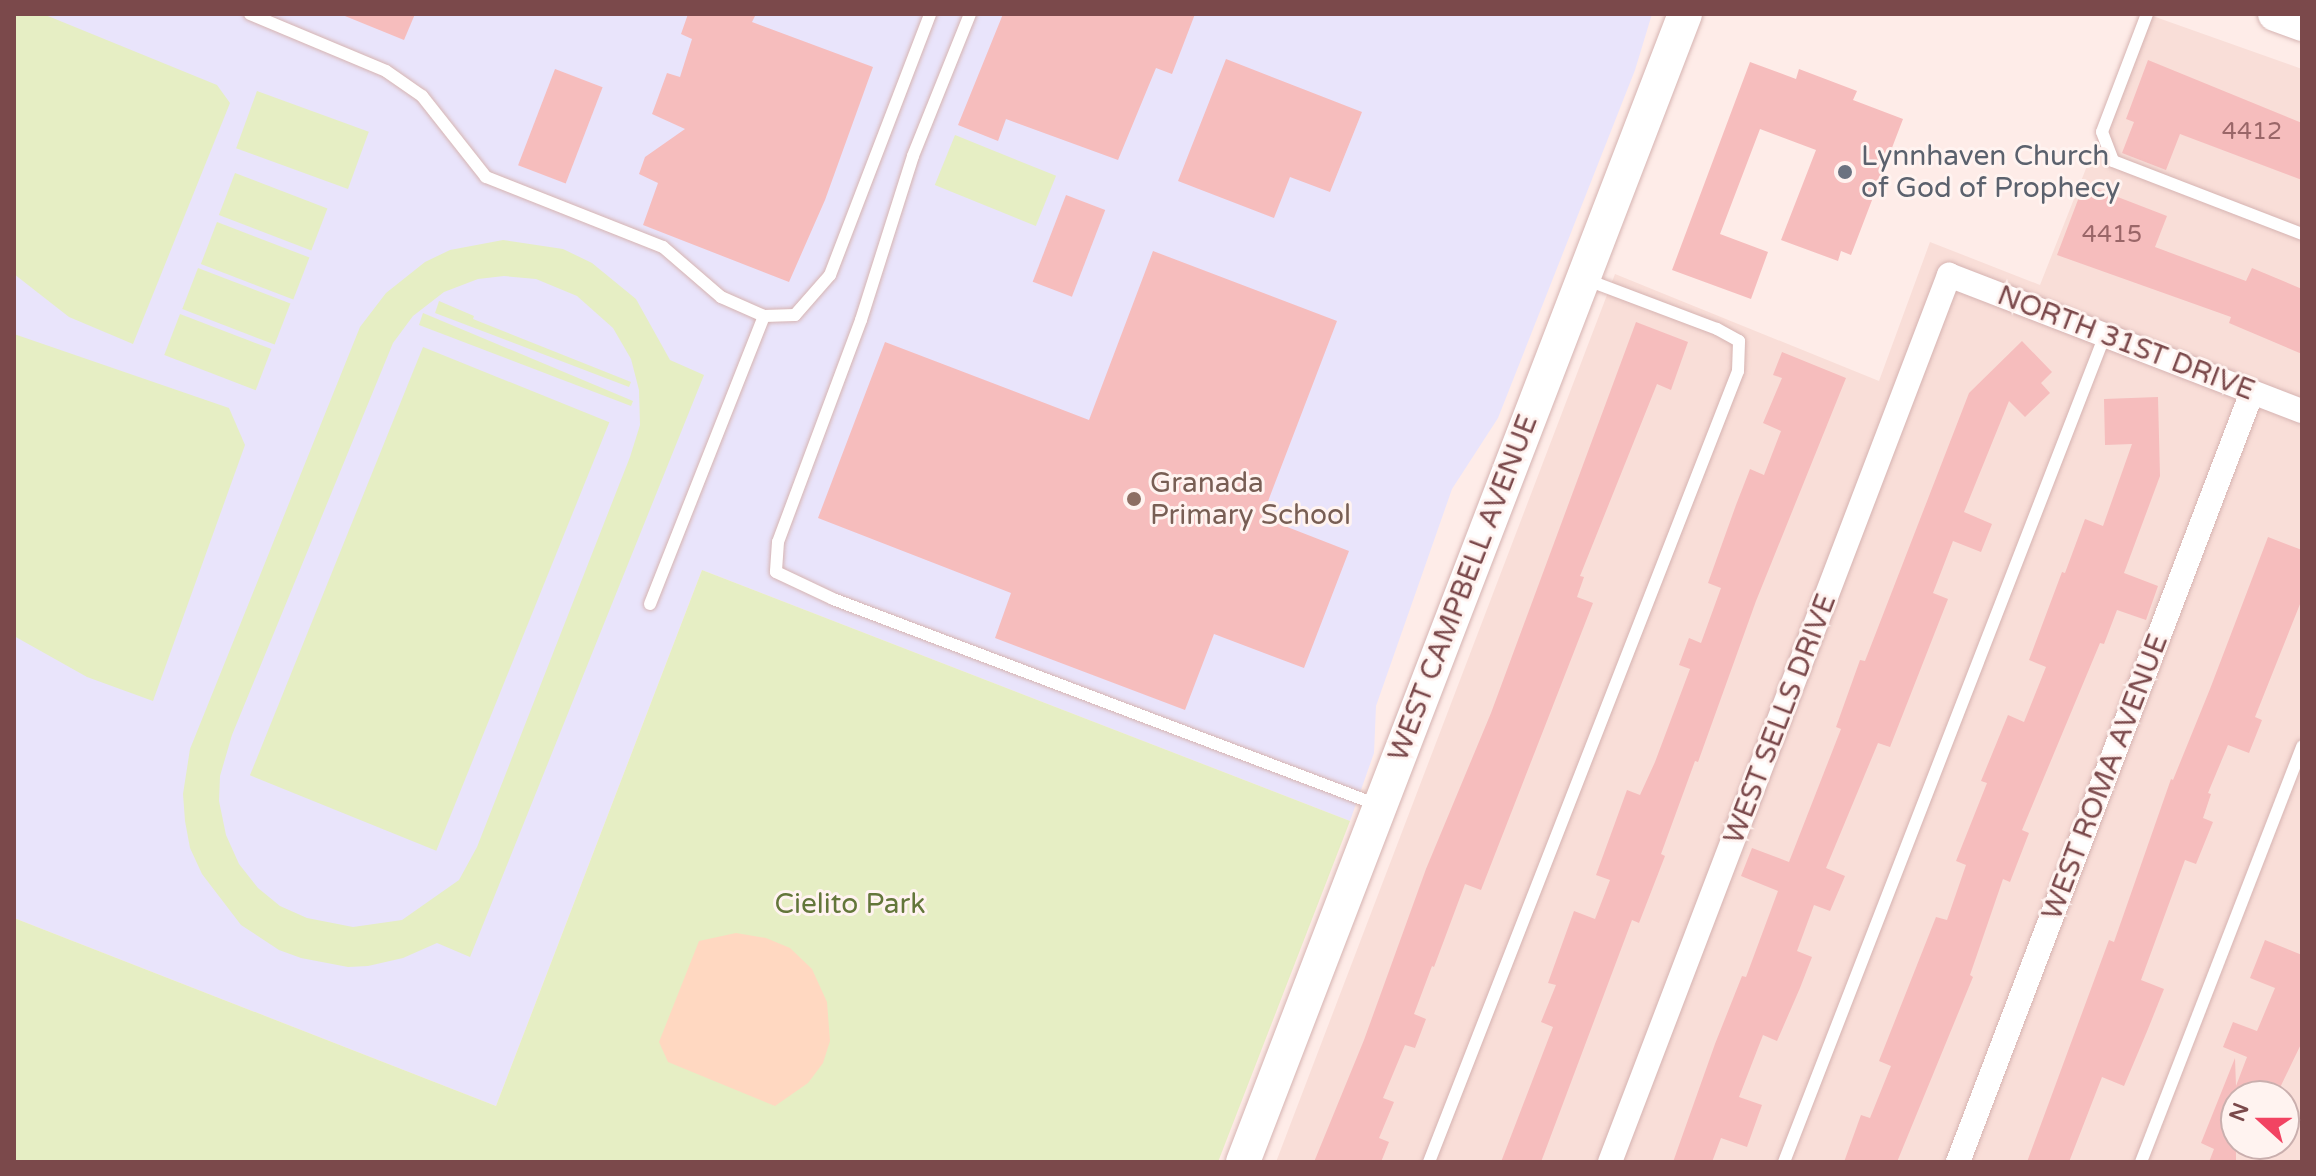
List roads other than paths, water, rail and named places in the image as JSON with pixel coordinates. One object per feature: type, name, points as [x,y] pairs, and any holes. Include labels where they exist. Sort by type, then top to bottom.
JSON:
[{"type":"street","name":"WEST CAMPBELL AVENUE","points":[[1243,1162],[1685,14]]},
{"type":"street","points":[[2275,14],[2302,24]]},
{"type":"street","name":"NORTH 31ST DRIVE","points":[[1949,275],[2302,411]]},
{"type":"street","name":"WEST SELLS DRIVE","points":[[1610,1162],[1949,275]]},
{"type":"street","name":"WEST ROMA AVENUE","points":[[1958,1162],[2252,392]]},
{"type":"lane","points":[[250,14],[386,71],[422,96],[486,177],[663,247],[721,297],[764,316],[795,315],[830,275],[930,14]]},
{"type":"lane","points":[[970,14],[913,156],[861,320],[778,542],[776,572],[862,610],[1378,805]]},
{"type":"lane","points":[[2147,14],[2102,132],[2113,161],[2302,234]]},
{"type":"lane","points":[[1429,1162],[1738,371],[1739,341],[1717,329],[1583,278]]},
{"type":"lane","points":[[650,604],[764,316]]},
{"type":"lane","points":[[1784,1162],[2105,335]]},
{"type":"lane","points":[[2141,1162],[2302,746]]},
{"type":"place","name":"Lynnhaven Church of God of Prophecy","points":[[1845,172]]},
{"type":"place","name":"Granada Primary School","points":[[1134,499]]},
{"type":"park label","name":"Cielito Park","points":[[850,904]]}]
